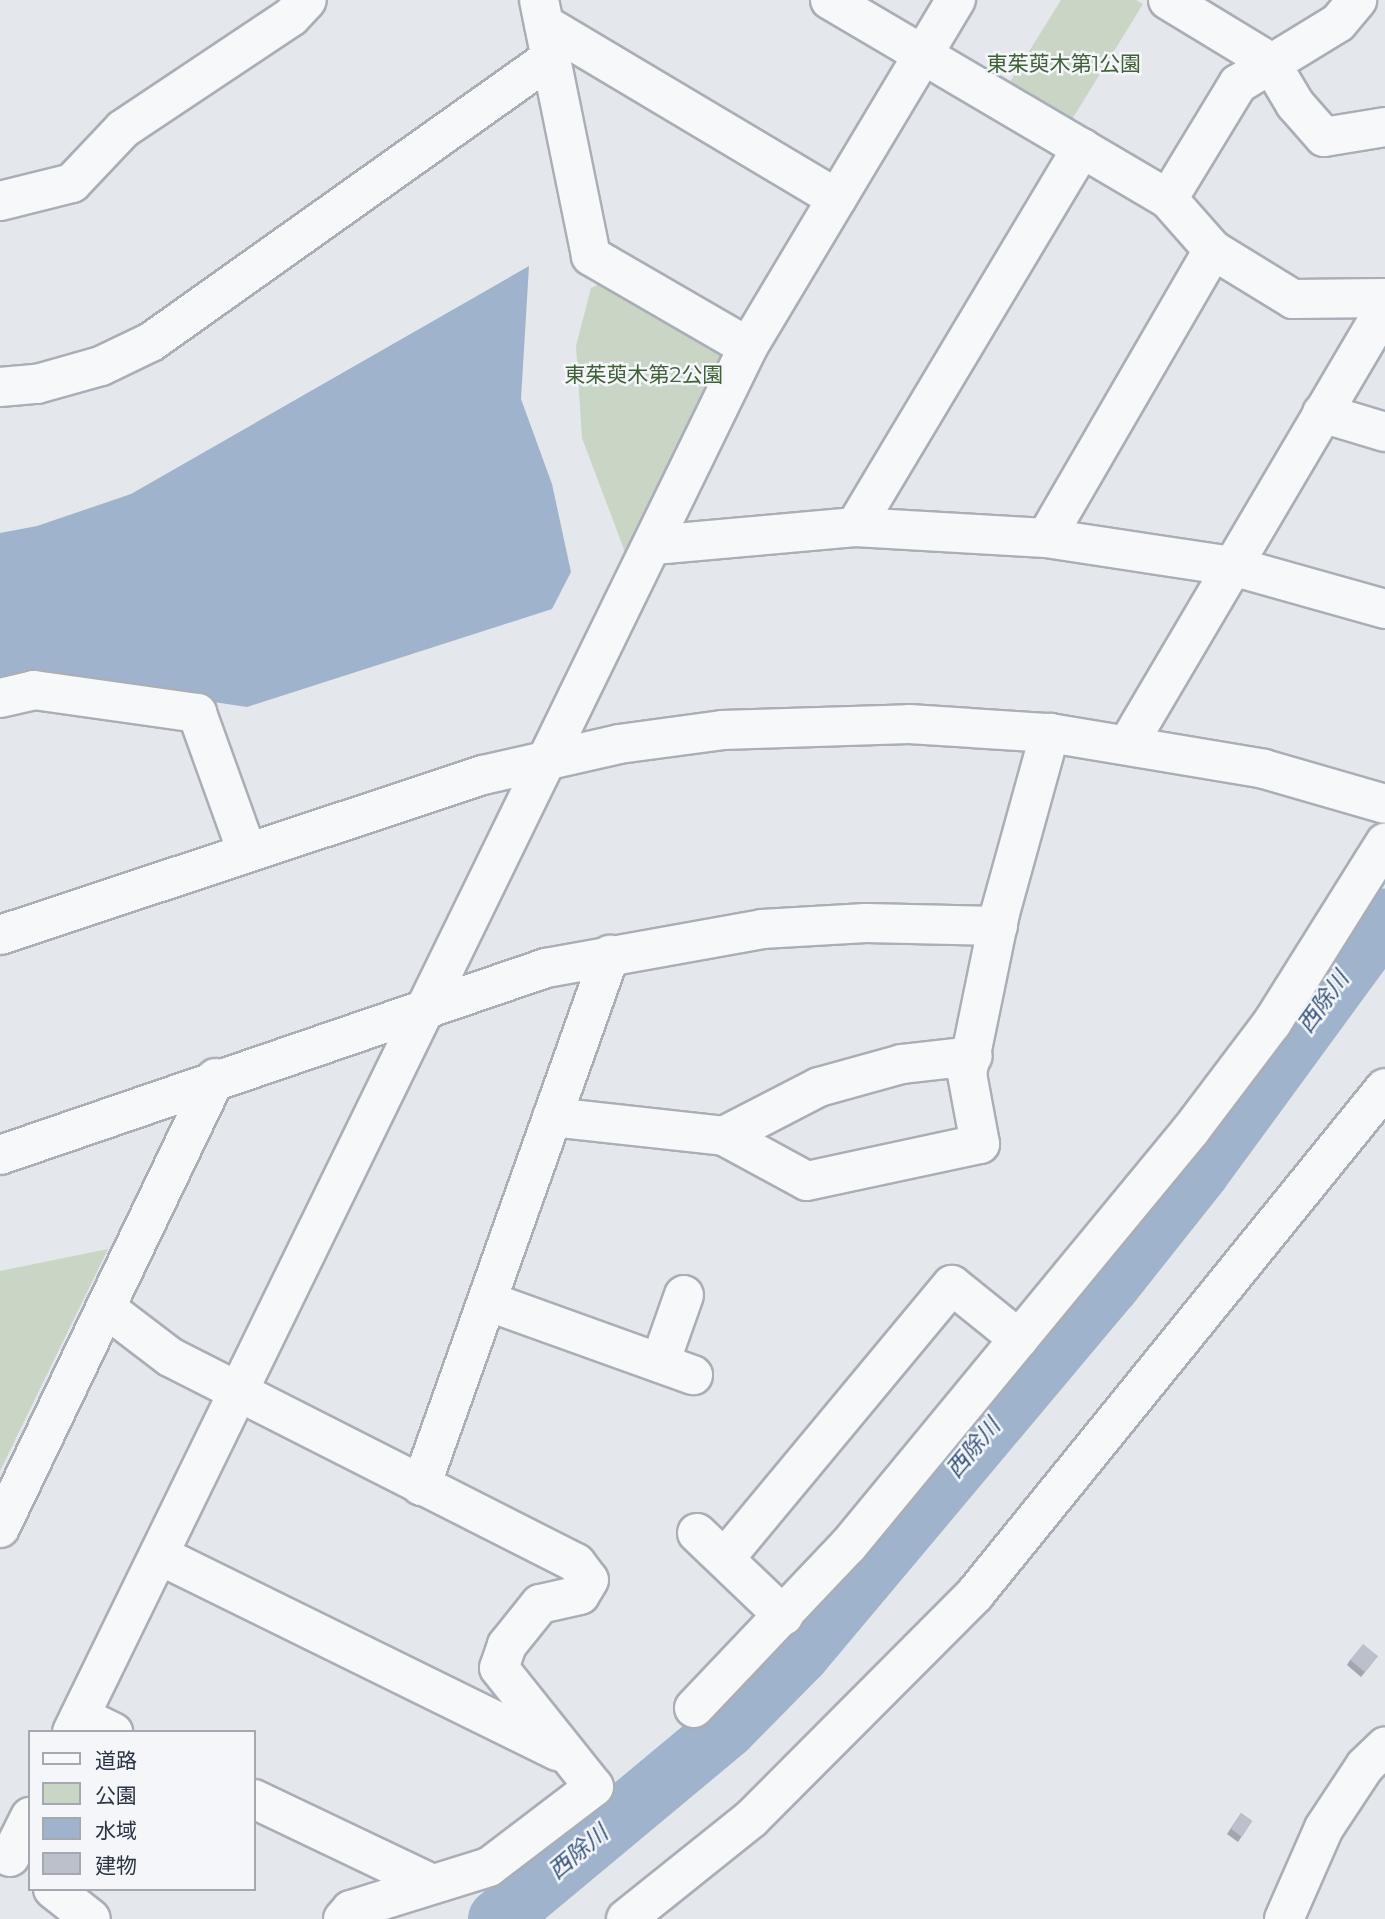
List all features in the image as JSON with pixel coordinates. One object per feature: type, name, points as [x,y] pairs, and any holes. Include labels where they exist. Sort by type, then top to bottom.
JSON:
[{"type":"street","points":[[0,201],[72,183],[124,129],[291,16],[307,0]]},
{"type":"street","points":[[830,0],[1168,199],[1213,250],[1293,299],[1385,298]]},
{"type":"street","points":[[88,1726],[159,1555],[429,1005],[545,760],[654,545],[747,346],[956,0]]},
{"type":"street","points":[[1168,0],[1270,62],[1295,104],[1324,137],[1385,127]]},
{"type":"street","points":[[1168,199],[1238,84],[1270,62],[1338,23],[1357,0]]},
{"type":"street","points":[[545,27],[836,199]]},
{"type":"street","points":[[545,27],[591,256],[747,346]]},
{"type":"street","points":[[0,387],[37,384],[101,366],[151,342],[545,27]]},
{"type":"street","points":[[855,527],[1082,148]]},
{"type":"street","points":[[1046,538],[1213,250]]},
{"type":"street","points":[[1128,744],[1385,308]]},
{"type":"street","points":[[1322,413],[1385,432]]},
{"type":"street","points":[[654,545],[855,527],[1046,538],[1231,566],[1385,609]]},
{"type":"street","points":[[0,698],[34,690],[197,713],[247,852]]},
{"type":"street","points":[[0,935],[483,775],[632,742],[818,724],[909,724],[1050,733],[1128,744],[1264,769],[1385,804]]},
{"type":"street","points":[[552,1117],[724,1136],[807,1181],[979,1144],[967,1074],[973,1056],[998,926],[1050,733]]},
{"type":"street","points":[[694,1708],[848,1546],[1191,1130],[1272,1023],[1385,844]]},
{"type":"street","points":[[0,1155],[429,1005],[546,968],[762,929],[866,923],[998,926]]},
{"type":"street","points":[[421,1486],[610,955]]},
{"type":"street","points":[[724,1136],[819,1087],[902,1064],[973,1056]]},
{"type":"street","points":[[0,1528],[216,1078]]},
{"type":"street","points":[[626,1919],[751,1819],[975,1594],[1385,1088]]},
{"type":"street","points":[[725,1558],[952,1285],[1019,1339]]},
{"type":"street","points":[[486,1301],[676,1369],[684,1295]]},
{"type":"street","points":[[107,1309],[170,1357],[237,1394],[576,1563],[589,1580],[580,1595],[540,1604],[508,1645],[499,1668],[594,1787],[489,1867],[351,1910],[343,1919]]},
{"type":"street","points":[[697,1533],[784,1616]]},
{"type":"street","points":[[159,1555],[569,1756]]},
{"type":"street","points":[[1283,1919],[1324,1828],[1365,1766],[1385,1746]]},
{"type":"street","points":[[256,1800],[432,1884]]},
{"type":"street","points":[[13,1862],[28,1822]]},
{"type":"street","points":[[56,1891],[91,1919]]},
{"type":"green space","name":"東茱萸木第1公園","points":[[1061,0],[1136,0],[1143,4],[1071,121],[1008,85]]},
{"type":"green space","name":"東茱萸木第2公園","points":[[611,279],[720,344],[725,365],[625,552],[582,438],[576,346],[591,288]]},
{"type":"green space","points":[[108,1249],[0,1471],[0,1271]]},
{"type":"water","points":[[529,266],[521,399],[552,484],[571,572],[552,609],[247,707],[31,675],[0,682],[0,533],[37,526],[131,494]]},
{"type":"building","points":[[1363,1644],[1378,1656],[1365,1672],[1350,1660]]},
{"type":"building","points":[[1241,1813],[1252,1821],[1242,1837],[1231,1829]]},
{"type":"waterway","name":"西除川","points":[[498,1919],[727,1728],[800,1654],[1109,1286],[1200,1171],[1385,918]]}]
